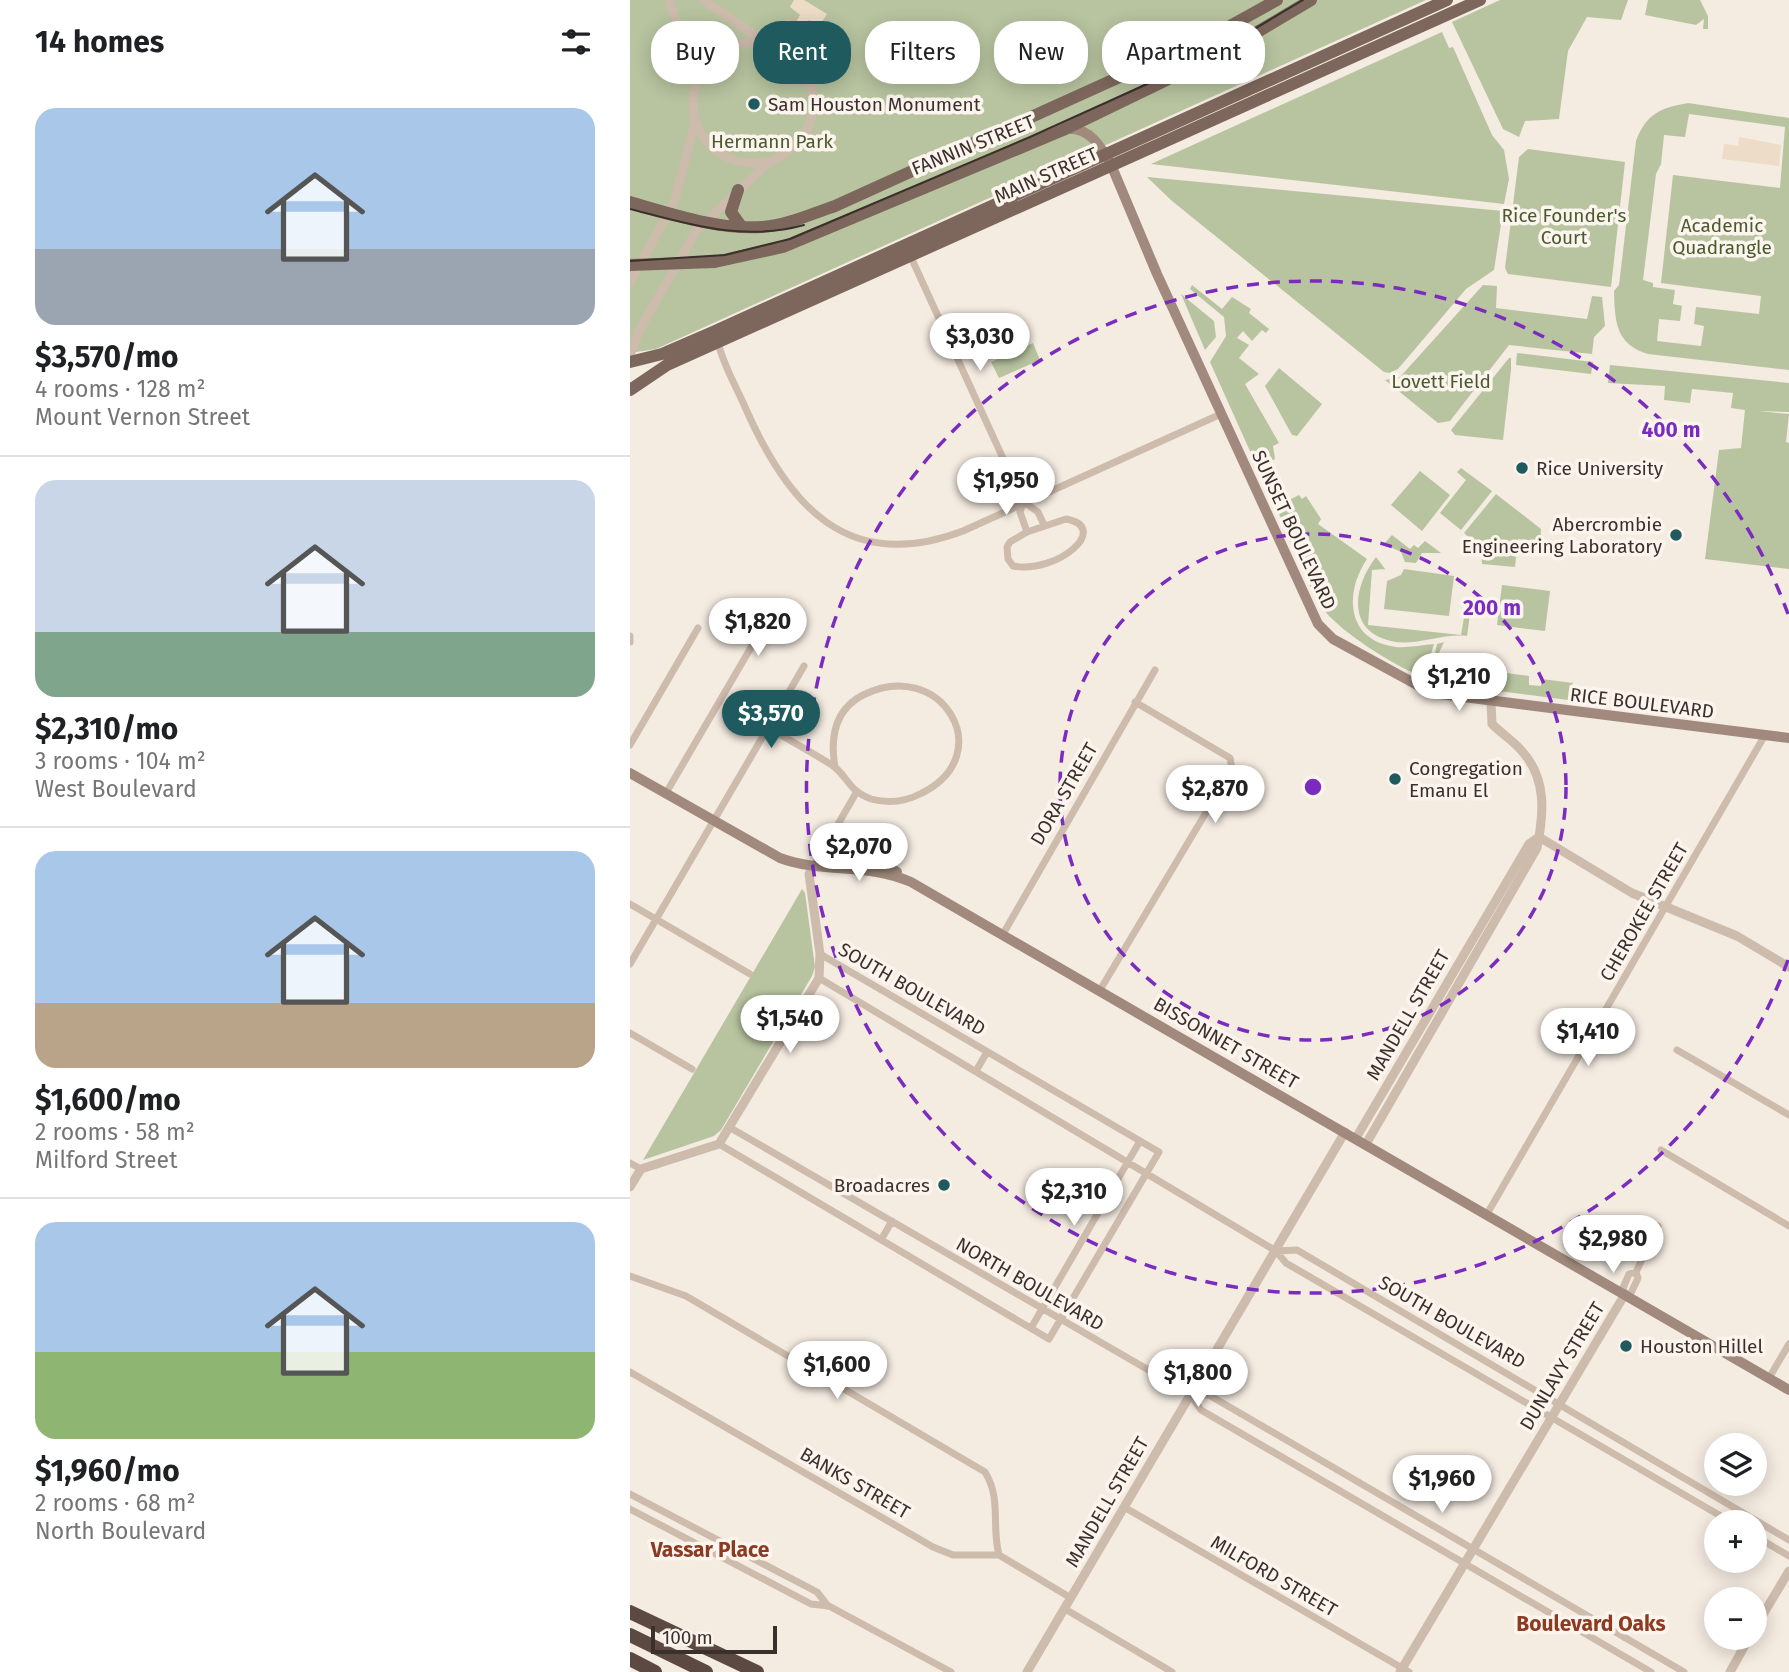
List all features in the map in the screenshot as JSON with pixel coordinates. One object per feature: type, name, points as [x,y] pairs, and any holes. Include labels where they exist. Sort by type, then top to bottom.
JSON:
[{"type":"highway","points":[[630,1612],[757,1672]]},
{"type":"highway","points":[[630,1635],[706,1672]]},
{"type":"highway","points":[[630,1659],[655,1672]]},
{"type":"main road","name":"FANNIN STREET","points":[[630,202],[670,213],[741,226],[764,227],[794,221],[1221,31],[1277,0]]},
{"type":"main road","name":"FANNIN STREET","points":[[635,265],[676,265],[743,258],[783,247],[1063,130],[1222,53],[1311,0]]},
{"type":"main road","name":"MAIN STREET","points":[[630,390],[667,365],[1105,155],[1447,0]]},
{"type":"main road","name":"MAIN STREET","points":[[630,362],[662,354],[1112,167],[1480,0]]},
{"type":"main road","name":"SUNSET BOULEVARD","points":[[1063,130],[1077,128],[1086,132],[1112,167],[1221,414],[1318,624],[1326,632],[1379,665],[1432,693],[1491,702]]},
{"type":"main road","points":[[738,190],[731,212],[741,226]]},
{"type":"main road","name":"RICE BOULEVARD","points":[[1491,702],[1789,738]]},
{"type":"main road","name":"BISSONNET STREET","points":[[630,772],[780,858],[796,864],[861,867],[885,872],[911,882],[1789,1390]]},
{"type":"main road","points":[[834,832],[911,882]]},
{"type":"street","points":[[669,0],[676,21]]},
{"type":"street","points":[[704,0],[753,35]]},
{"type":"street","points":[[630,282],[635,265],[670,213],[682,179],[695,122],[692,101],[696,84]]},
{"type":"street","points":[[630,355],[633,343],[704,220],[769,161],[796,145],[806,133],[812,117],[814,99],[810,84]]},
{"type":"street","points":[[695,122],[710,146],[723,156],[753,163],[769,161]]},
{"type":"street","points":[[908,250],[1023,502],[1038,512],[1044,525]]},
{"type":"street","points":[[718,342],[774,468],[802,503],[841,530],[887,543],[929,542],[963,531],[1221,414]]},
{"type":"street","points":[[1023,502],[1020,512],[1027,531]]},
{"type":"street","points":[[1071,520],[1082,533],[1080,543],[1054,563],[1032,567],[1013,566],[1008,559],[1007,547],[1010,542],[1027,531],[1044,525],[1071,520]]},
{"type":"street","points":[[630,745],[698,628]]},
{"type":"street","points":[[630,636],[630,642]]},
{"type":"street","points":[[666,793],[752,644]]},
{"type":"street","points":[[630,964],[804,666]]},
{"type":"street","name":"DORA STREET","points":[[1003,934],[1155,670]]},
{"type":"street","points":[[768,727],[835,768],[856,793],[884,802],[895,802],[908,800],[939,784],[952,768],[959,740],[954,720],[946,705],[931,692],[910,686],[880,689],[859,697],[850,704],[835,725],[831,742],[835,768]]},
{"type":"street","points":[[1100,990],[1232,769],[1230,758],[1135,702]]},
{"type":"street","points":[[1491,702],[1492,724],[1521,749],[1541,782],[1542,817],[1539,837],[1632,894],[1737,936],[1789,967]]},
{"type":"street","name":"CHEROKEE STREET","points":[[1487,1214],[1765,735]]},
{"type":"street","points":[[630,1187],[641,1169],[719,1144],[819,978],[820,954],[809,874],[856,793]]},
{"type":"street","name":"MANDELL STREET","points":[[1361,1141],[1473,948],[1537,848],[1539,837]]},
{"type":"street","points":[[630,904],[750,974]]},
{"type":"street","name":"SOUTH BOULEVARD","points":[[820,954],[1159,1152],[1147,1173]]},
{"type":"street","name":"SOUTH BOULEVARD","points":[[819,978],[1276,1251],[1286,1263],[1710,1510]]},
{"type":"street","points":[[630,1033],[692,1069]]},
{"type":"street","points":[[1677,1050],[1789,1115]]},
{"type":"street","name":"SOUTH BOULEVARD","points":[[976,1071],[988,1052]]},
{"type":"street","name":"NORTH BOULEVARD","points":[[729,1127],[1189,1394],[1201,1410],[1651,1672]]},
{"type":"street","name":"MANDELL STREET","points":[[1027,1672],[1345,1132]]},
{"type":"street","points":[[1031,1328],[1140,1141]]},
{"type":"street","name":"NORTH BOULEVARD","points":[[719,1144],[1049,1339],[1060,1320]]},
{"type":"street","points":[[1661,1150],[1789,1226]]},
{"type":"street","points":[[630,1163],[641,1169]]},
{"type":"street","points":[[1060,1320],[1147,1173]]},
{"type":"street","points":[[881,1240],[892,1221]]},
{"type":"street","points":[[1625,1294],[1623,1288],[1629,1275],[1636,1272],[1658,1226]]},
{"type":"street","name":"SOUTH BOULEVARD","points":[[1276,1251],[1297,1251],[1789,1540]]},
{"type":"street","points":[[630,1276],[686,1296],[985,1472],[994,1487],[997,1506],[995,1541],[999,1555],[1072,1598]]},
{"type":"street","name":"DUNLAVY STREET","points":[[1404,1671],[1473,1549],[1625,1294]]},
{"type":"street","points":[[1769,1378],[1789,1344]]},
{"type":"street","name":"BANKS STREET","points":[[630,1373],[933,1547],[953,1555],[999,1555]]},
{"type":"street","name":"NORTH BOULEVARD","points":[[1189,1394],[1209,1395],[1684,1672]]},
{"type":"street","points":[[630,1493],[817,1592],[829,1606],[951,1672]]},
{"type":"street","name":"MILFORD STREET","points":[[1124,1507],[1404,1671]]},
{"type":"street","points":[[630,1509],[811,1604],[829,1606]]},
{"type":"street","points":[[1767,1543],[1789,1556]]},
{"type":"street","points":[[1767,1608],[1789,1571]]},
{"type":"street","points":[[1065,1609],[1172,1672]]},
{"type":"street","points":[[1730,1672],[1742,1650]]},
{"type":"green space","name":"Hermann Park","points":[[630,0],[1426,0],[1265,73],[1265,21],[1102,21],[1102,84],[1241,84],[656,349],[630,353]]},
{"type":"green space","points":[[1500,0],[1628,0],[1621,20],[1587,17],[1568,51],[1559,119],[1525,121],[1519,137],[1503,129],[1452,22]]},
{"type":"green space","points":[[1648,0],[1700,0],[1708,16],[1708,29],[1703,29],[1704,19],[1696,25],[1645,15]]},
{"type":"green space","points":[[1442,32],[1449,48],[1453,47],[1492,135],[1504,150],[1509,179],[1504,204],[1151,164]]},
{"type":"green space","name":"Academic Quadrangle","points":[[1688,103],[1789,118],[1789,370],[1648,354],[1629,344],[1619,330],[1614,291],[1619,285],[1636,141],[1649,118]],"holes":[[[1689,114],[1785,127],[1780,188],[1673,175],[1661,283],[1761,296],[1759,314],[1696,307],[1694,324],[1704,326],[1701,346],[1657,341],[1659,319],[1680,321],[1682,306],[1673,304],[1675,290],[1653,287],[1653,283],[1643,280],[1656,174],[1661,164],[1664,135],[1685,137]]]},
{"type":"green space","name":"Rice Founder's Court","points":[[1528,149],[1625,162],[1611,287],[1508,274],[1505,268],[1519,157]]},
{"type":"green space","points":[[1147,177],[1503,211],[1494,270],[1466,289],[1398,369],[1390,373],[1384,372],[1172,201]]},
{"type":"green space","points":[[1192,285],[1222,309],[1232,297],[1251,309],[1249,313],[1269,329],[1266,333],[1262,330],[1252,341],[1243,331],[1237,338],[1249,345],[1239,358],[1259,374],[1245,384],[1279,443],[1273,446],[1275,459],[1258,469],[1210,362],[1226,336],[1224,317],[1190,289]]},
{"type":"green space","name":"Lovett Field","points":[[1483,285],[1497,286],[1496,308],[1587,319],[1592,296],[1602,297],[1605,326],[1594,337],[1592,354],[1509,345],[1450,421],[1438,423],[1385,380],[1400,377]]},
{"type":"green space","points":[[1181,294],[1214,321],[1216,337],[1205,350]]},
{"type":"green space","points":[[1033,343],[1040,360],[999,378],[991,362]]},
{"type":"green space","points":[[1517,353],[1593,362],[1591,374],[1516,365]]},
{"type":"green space","points":[[1509,358],[1511,370],[1503,440],[1455,435],[1451,430]]},
{"type":"green space","points":[[1610,365],[1789,383],[1789,412],[1758,411],[1789,414],[1786,442],[1789,443],[1789,569],[1705,559],[1719,450],[1741,448],[1745,410],[1731,408],[1733,393],[1692,389],[1690,403],[1664,400],[1665,386],[1608,383]]},
{"type":"green space","points":[[1279,368],[1322,404],[1297,436],[1292,435],[1265,386]]},
{"type":"green space","points":[[1461,468],[1492,491],[1461,530],[1440,513],[1466,480],[1457,472]]},
{"type":"green space","points":[[1420,471],[1450,495],[1422,531],[1391,505]]},
{"type":"green space","points":[[1275,485],[1285,502],[1299,495],[1302,499],[1306,496],[1321,519],[1318,524],[1367,559],[1355,586],[1353,600],[1354,614],[1367,636],[1379,643],[1396,647],[1434,644],[1424,677],[1367,646],[1326,613],[1305,575],[1268,488]]},
{"type":"green space","points":[[1496,494],[1541,529],[1540,542],[1518,539],[1515,567],[1482,564],[1481,548],[1464,533]]},
{"type":"green space","points":[[1392,535],[1410,549],[1414,545],[1418,548],[1425,541],[1441,553],[1422,553],[1416,563],[1405,562],[1401,552],[1384,544]]},
{"type":"green space","points":[[1376,557],[1385,569],[1372,570],[1368,625],[1461,635],[1466,606],[1471,607],[1467,636],[1396,642],[1368,630],[1361,620],[1358,608],[1362,582]]},
{"type":"green space","points":[[1404,569],[1454,576],[1449,616],[1384,609],[1387,581],[1401,575]]},
{"type":"green space","points":[[1502,585],[1550,591],[1545,631],[1497,625]]},
{"type":"green space","points":[[1444,642],[1433,666],[1461,676],[1463,672],[1479,677],[1482,668],[1492,671],[1492,679],[1505,680],[1506,673],[1529,676],[1529,685],[1541,686],[1542,679],[1573,683],[1568,700],[1444,684],[1430,679],[1437,644]]},
{"type":"green space","points":[[802,889],[805,893],[815,967],[812,976],[721,1130],[714,1136],[643,1160]]},
{"type":"shaded area","points":[[794,0],[804,0],[827,14],[823,21],[797,21],[800,15],[790,7]]},
{"type":"shaded area","points":[[1739,137],[1781,145],[1779,166],[1722,159],[1724,144],[1738,146]]},
{"type":"tram line","points":[[630,261],[725,255],[790,239],[1030,137],[1209,56],[1303,0]]},
{"type":"tram line","points":[[630,209],[694,225],[737,231],[759,232],[804,225]]},
{"type":"place","name":"Sam Houston Monument","points":[[754,104]]},
{"type":"place","name":"Rice University","points":[[1522,468]]},
{"type":"place","name":"Abercrombie Engineering Laboratory","points":[[1676,535]]},
{"type":"place","name":"Congregation Emanu El","points":[[1395,779]]},
{"type":"place","name":"Broadacres","points":[[944,1185]]},
{"type":"place","name":"Houston Hillel","points":[[1626,1346]]},
{"type":"district","name":"Vassar Place","points":[[710,1550]]},
{"type":"district","name":"Boulevard Oaks","points":[[1591,1624]]}]
